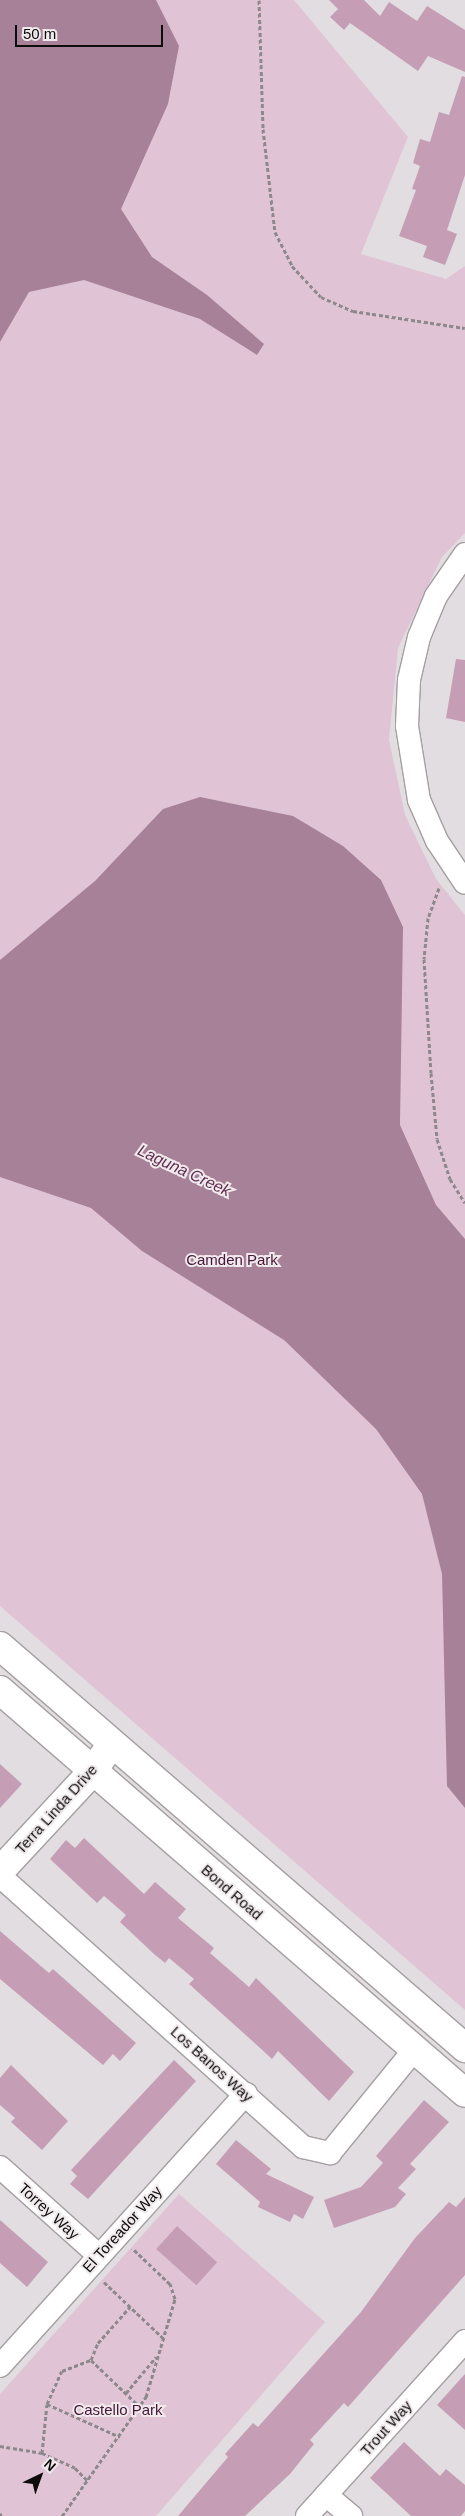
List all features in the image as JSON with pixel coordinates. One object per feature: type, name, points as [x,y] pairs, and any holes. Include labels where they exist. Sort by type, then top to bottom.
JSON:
[{"type":"main road","points":[[0,1646],[111,1745],[465,2048]]},
{"type":"main road","name":"Bond Road","points":[[0,1690],[92,1772],[465,2093]]},
{"type":"main road","name":"Terra Linda Drive","points":[[0,1871],[92,1772],[111,1745]]},
{"type":"street","points":[[465,554],[436,596],[419,637],[409,680],[406,726],[413,777],[425,814],[437,841],[465,883]]},
{"type":"street","name":"Los Banos Way","points":[[0,1876],[246,2094],[303,2147],[330,2153],[414,2050]]},
{"type":"street","name":"El Toreador Way","points":[[0,2366],[98,2265],[246,2094]]},
{"type":"street","name":"Torrey Way","points":[[0,2167],[98,2265]]},
{"type":"street","name":"Trout Way","points":[[307,2516],[465,2341]]},
{"type":"street","points":[[326,2494],[351,2516]]},
{"type":"path","points":[[259,0],[263,129],[275,232],[292,266],[321,296],[353,311],[465,328]]},
{"type":"path","points":[[439,888],[428,918],[424,959],[431,1073],[437,1139],[450,1179],[465,1203]]},
{"type":"path","points":[[62,2516],[120,2437],[140,2406],[164,2338],[174,2299],[170,2284],[126,2243]]},
{"type":"path","points":[[98,2265],[130,2307],[164,2338]]},
{"type":"path","points":[[42,2453],[47,2404],[62,2371],[91,2360],[98,2343],[130,2307]]},
{"type":"path","points":[[126,2393],[158,2355]]},
{"type":"path","points":[[91,2360],[140,2406]]},
{"type":"path","points":[[47,2404],[120,2437]]},
{"type":"path","points":[[0,2446],[42,2453],[75,2468],[88,2481]]},
{"type":"green space","name":"Camden Park","points":[[0,0],[294,0],[408,137],[361,254],[446,279],[465,266],[465,533],[442,557],[398,648],[389,740],[405,815],[436,879],[465,915],[465,2010],[0,1606]]},
{"type":"green space","name":"Castello Park","points":[[179,2194],[325,2322],[156,2516],[0,2516],[0,2394]]},
{"type":"water","points":[[0,0],[156,0],[179,46],[168,104],[121,209],[152,257],[207,295],[264,344],[257,355],[200,319],[84,280],[29,292],[0,342]]},
{"type":"water","name":"Laguna Creek","points":[[200,797],[293,816],[343,846],[381,880],[403,927],[400,1125],[436,1205],[465,1239],[465,1808],[447,1786],[442,1574],[422,1494],[376,1429],[284,1340],[142,1251],[91,1208],[0,1177],[0,960],[95,881],[163,809]]},
{"type":"building","points":[[329,0],[364,0],[380,16],[389,2],[417,21],[427,6],[465,30],[465,72],[428,56],[418,71],[350,23],[344,30],[330,17],[338,9]]},
{"type":"building","points":[[462,76],[465,77],[465,175],[447,230],[457,234],[445,265],[423,257],[427,246],[399,236],[416,190],[412,189],[420,166],[413,163],[420,139],[430,142],[439,112],[449,115]]},
{"type":"building","points":[[456,659],[465,660],[465,722],[446,718]]},
{"type":"building","points":[[0,1764],[22,1784],[0,1808]]},
{"type":"building","points":[[84,1838],[144,1894],[155,1882],[186,1909],[178,1918],[214,1948],[210,1953],[249,1987],[256,1978],[354,2072],[329,2101],[278,2051],[272,2059],[189,1984],[194,1979],[169,1958],[165,1963],[154,1954],[120,1922],[126,1915],[104,1896],[97,1903],[50,1859],[66,1840],[75,1848]]},
{"type":"building","points":[[0,1931],[49,1973],[53,1969],[136,2043],[120,2061],[113,2054],[103,2065],[0,1979]]},
{"type":"building","points":[[174,2060],[196,2081],[88,2199],[70,2184],[77,2176],[71,2170]]},
{"type":"building","points":[[11,2065],[68,2121],[42,2150],[11,2122],[15,2118],[0,2105],[0,2078]]},
{"type":"building","points":[[424,2100],[449,2122],[410,2164],[416,2169],[398,2188],[406,2194],[395,2207],[334,2228],[324,2200],[361,2187],[383,2163],[376,2156]]},
{"type":"building","points":[[236,2140],[271,2169],[266,2174],[314,2197],[303,2219],[294,2214],[290,2222],[258,2207],[260,2202],[216,2164]]},
{"type":"building","points":[[465,2197],[465,2275],[348,2407],[344,2403],[310,2440],[314,2444],[290,2474],[245,2516],[178,2516],[228,2457],[225,2454],[253,2423],[258,2427],[361,2312],[415,2238],[449,2202],[456,2207]]},
{"type":"building","points":[[0,2220],[48,2262],[27,2287],[0,2263]]},
{"type":"building","points":[[177,2226],[217,2262],[196,2285],[156,2249]]},
{"type":"building","points":[[465,2374],[465,2430],[437,2405]]},
{"type":"building","points":[[404,2442],[440,2476],[446,2469],[465,2485],[465,2511],[461,2516],[411,2516],[370,2478]]}]
